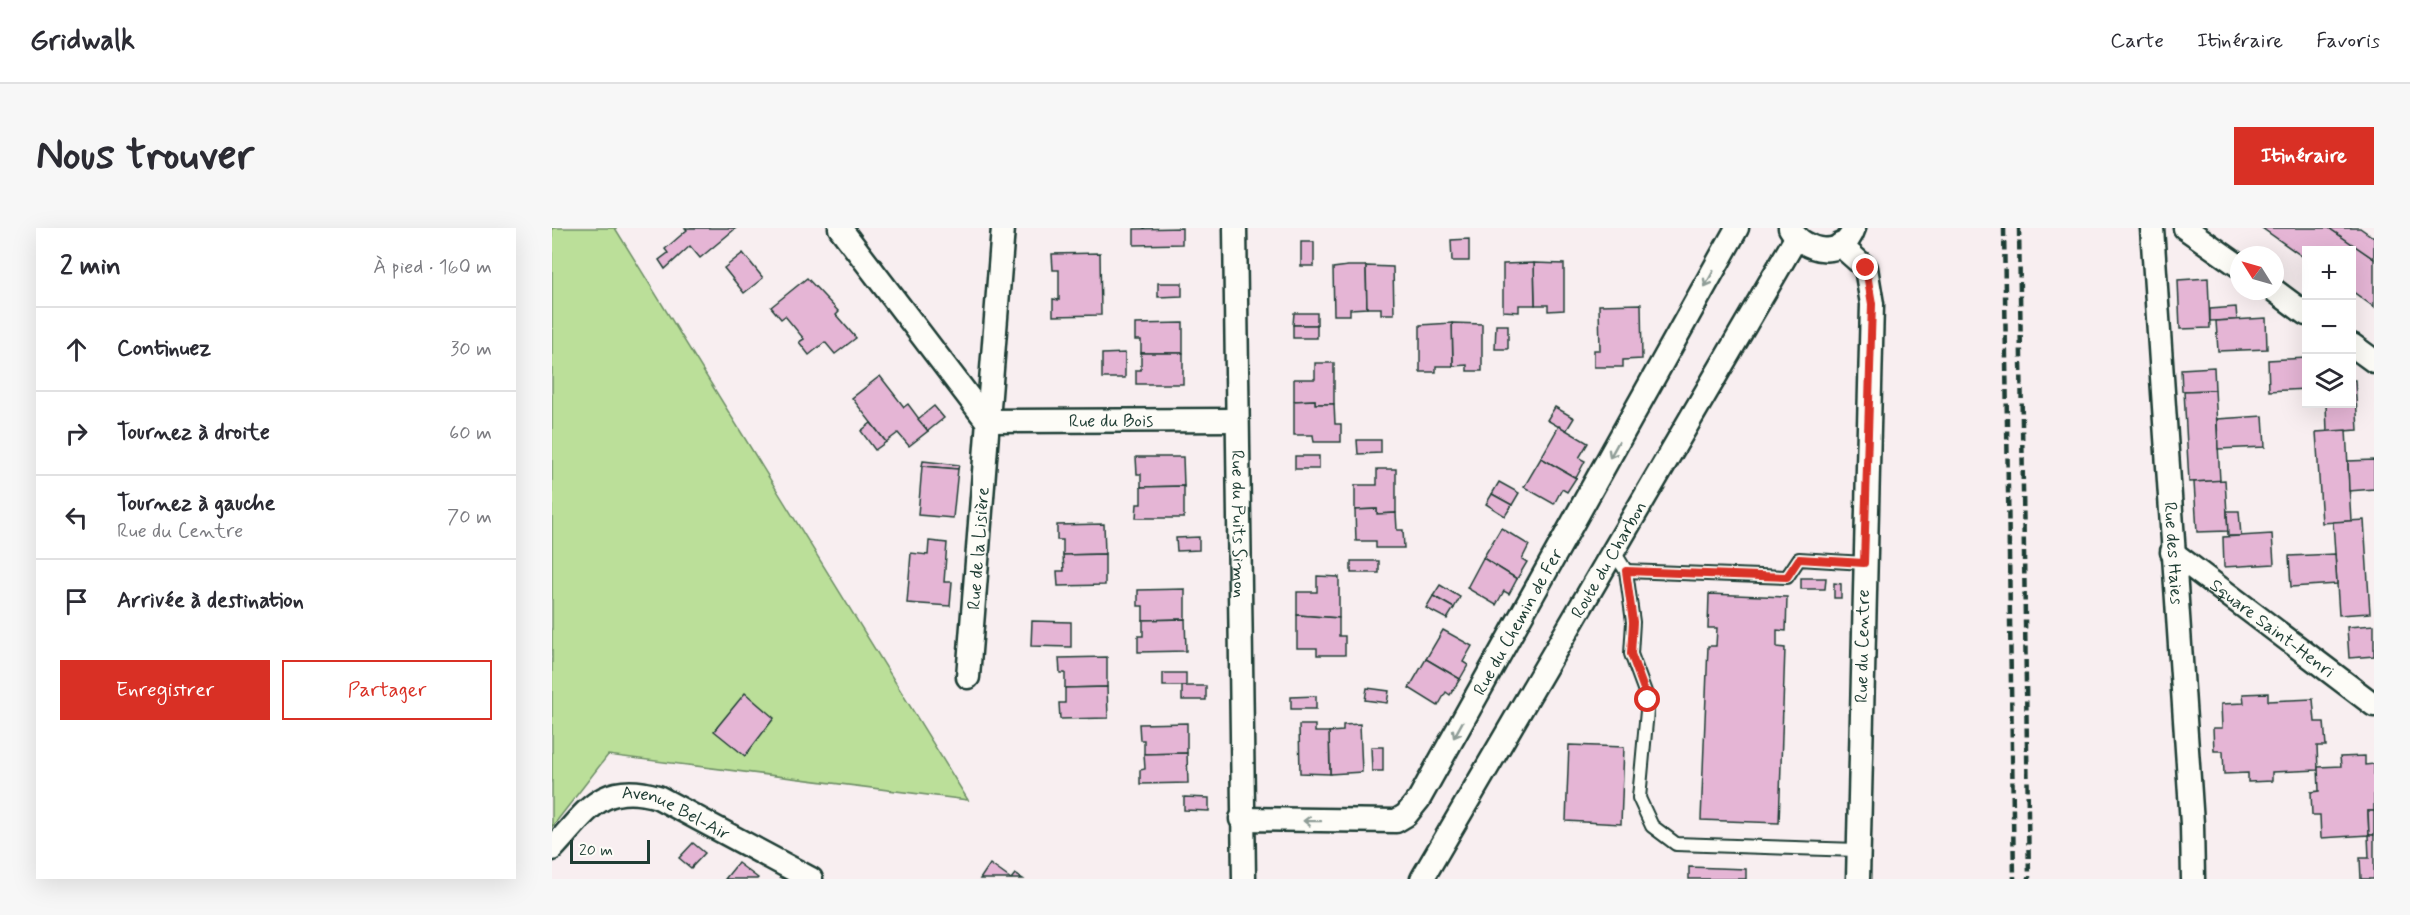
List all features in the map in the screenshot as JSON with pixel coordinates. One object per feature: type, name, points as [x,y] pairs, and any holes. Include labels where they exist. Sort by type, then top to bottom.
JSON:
[{"type":"street","points":[[840,228],[987,421]]},
{"type":"street","name":"Rue de la Lisière","points":[[968,677],[1003,228]]},
{"type":"street","name":"Rue du Puits Simon","points":[[1235,228],[1241,819]]},
{"type":"street","name":"Rue du Chemin de Fer","points":[[1241,819],[1372,822],[1396,821],[1406,815],[1419,799],[1737,228]]},
{"type":"street","name":"Rue des Haies","points":[[2152,228],[2192,825],[2193,879]]},
{"type":"street","points":[[2185,228],[2230,260]]},
{"type":"street","points":[[1793,233],[1809,248],[1825,250],[1847,237]]},
{"type":"street","name":"Route du Charbon","points":[[1422,879],[1614,552],[1793,233]]},
{"type":"street","name":"Rue du Centre","points":[[1847,237],[1866,268],[1872,304],[1858,879]]},
{"type":"street","points":[[2284,297],[2302,310]]},
{"type":"street","points":[[2356,348],[2374,361]]},
{"type":"street","name":"Rue du Bois","points":[[987,421],[1237,420]]},
{"type":"street","name":"Square Saint-Henri","points":[[2172,552],[2374,705]]},
{"type":"street","name":"Avenue Bel-Air","points":[[552,849],[604,796],[639,791],[658,797],[811,879]]},
{"type":"street","points":[[1241,819],[1244,879]]},
{"type":"lane","points":[[1614,552],[1626,571],[1633,622],[1631,654],[1648,700],[1639,798],[1652,826],[1676,844],[1858,850]]},
{"type":"lane","points":[[1626,571],[1787,577],[1799,559],[1864,563]]},
{"type":"green space","points":[[552,228],[615,228],[968,800],[608,755],[552,827]]},
{"type":"building","points":[[685,228],[736,228],[700,258],[690,246],[665,269],[659,260],[668,253],[665,249],[687,230]]},
{"type":"building","points":[[1182,228],[1182,244],[1134,245],[1134,229]]},
{"type":"building","points":[[2262,228],[2329,228],[2355,246],[2302,246],[2302,256]]},
{"type":"building","points":[[2329,228],[2360,228],[2374,238],[2374,259]]},
{"type":"building","points":[[1469,239],[1469,261],[1452,261],[1451,240]]},
{"type":"building","points":[[1301,242],[1314,242],[1314,266],[1301,266]]},
{"type":"building","points":[[2356,247],[2374,259],[2374,307],[2356,294]]},
{"type":"building","points":[[743,253],[763,278],[744,293],[724,268]]},
{"type":"building","points":[[1100,253],[1101,315],[1053,316],[1053,299],[1059,300],[1059,270],[1053,270],[1052,254]]},
{"type":"building","points":[[1534,263],[1564,264],[1564,310],[1548,311],[1548,305],[1535,305]]},
{"type":"building","points":[[1534,263],[1535,305],[1519,305],[1519,312],[1503,311],[1503,264]]},
{"type":"building","points":[[1366,266],[1367,308],[1350,309],[1350,315],[1334,315],[1333,268]]},
{"type":"building","points":[[1366,266],[1393,267],[1394,314],[1381,314],[1381,308],[1367,308]]},
{"type":"building","points":[[807,278],[839,312],[836,315],[856,338],[835,354],[825,342],[809,355],[799,342],[804,339],[785,316],[781,319],[771,307]]},
{"type":"building","points":[[2208,278],[2210,328],[2180,329],[2178,280]]},
{"type":"building","points":[[1158,283],[1182,283],[1182,296],[1158,297]]},
{"type":"building","points":[[1641,304],[1642,359],[1623,360],[1623,367],[1594,367],[1594,350],[1600,350],[1599,305]]},
{"type":"building","points":[[2236,307],[2237,320],[2210,321],[2210,309]]},
{"type":"building","points":[[1294,313],[1317,313],[1317,325],[1293,325]]},
{"type":"building","points":[[2266,318],[2267,349],[2218,351],[2216,321]]},
{"type":"building","points":[[1183,323],[1183,353],[1141,353],[1141,340],[1135,340],[1135,324]]},
{"type":"building","points":[[1452,323],[1482,324],[1482,371],[1467,371],[1467,365],[1453,366]]},
{"type":"building","points":[[1452,323],[1453,366],[1436,366],[1436,372],[1420,372],[1420,325]]},
{"type":"building","points":[[1293,325],[1317,325],[1317,338],[1293,338]]},
{"type":"building","points":[[1496,325],[1508,325],[1508,349],[1495,349]]},
{"type":"building","points":[[1125,353],[1125,378],[1102,378],[1102,354]]},
{"type":"building","points":[[1141,353],[1183,353],[1183,384],[1136,384],[1136,370],[1141,370]]},
{"type":"building","points":[[2302,358],[2302,389],[2269,391],[2268,360]]},
{"type":"building","points":[[1315,363],[1334,363],[1334,404],[1315,404],[1315,400],[1294,401],[1294,379],[1315,379]]},
{"type":"building","points":[[2214,367],[2215,390],[2182,391],[2181,369]]},
{"type":"building","points":[[880,376],[904,407],[908,404],[928,431],[909,446],[898,433],[886,442],[852,398]]},
{"type":"building","points":[[2215,390],[2220,481],[2189,482],[2184,391]]},
{"type":"building","points":[[2356,397],[2358,430],[2327,432],[2326,408],[2356,408]]},
{"type":"building","points":[[1315,400],[1315,404],[1334,404],[1335,424],[1341,424],[1341,442],[1314,442],[1313,435],[1294,435],[1294,401]]},
{"type":"building","points":[[934,406],[944,418],[928,431],[918,419]]},
{"type":"building","points":[[1555,407],[1574,418],[1566,431],[1547,420]]},
{"type":"building","points":[[2263,416],[2265,447],[2218,449],[2217,419]]},
{"type":"building","points":[[871,423],[886,442],[875,450],[861,431]]},
{"type":"building","points":[[1559,426],[1588,443],[1579,458],[1585,461],[1576,478],[1541,458]]},
{"type":"building","points":[[2346,430],[2351,521],[2322,523],[2316,432]]},
{"type":"building","points":[[1357,440],[1381,440],[1381,453],[1358,454]]},
{"type":"building","points":[[1295,456],[1319,456],[1319,469],[1295,469]]},
{"type":"building","points":[[1136,457],[1183,457],[1184,486],[1141,487],[1141,474],[1137,474]]},
{"type":"building","points":[[1541,458],[1576,478],[1567,492],[1562,489],[1554,504],[1524,487]]},
{"type":"building","points":[[2374,460],[2374,489],[2349,491],[2348,461]]},
{"type":"building","points":[[923,461],[959,465],[958,469],[922,466]]},
{"type":"building","points":[[922,466],[958,469],[953,518],[918,515]]},
{"type":"building","points":[[1377,469],[1396,469],[1396,513],[1377,514],[1377,509],[1355,510],[1355,485],[1377,485]]},
{"type":"building","points":[[2225,480],[2228,531],[2197,532],[2194,482]]},
{"type":"building","points":[[1499,482],[1519,493],[1512,505],[1492,494]]},
{"type":"building","points":[[1184,486],[1184,518],[1136,518],[1137,504],[1141,504],[1141,487]]},
{"type":"building","points":[[1492,494],[1512,505],[1505,516],[1486,504]]},
{"type":"building","points":[[1377,509],[1377,514],[1396,513],[1397,530],[1403,530],[1404,548],[1376,548],[1376,541],[1356,541],[1355,510]]},
{"type":"building","points":[[2227,511],[2239,511],[2241,536],[2228,536]]},
{"type":"building","points":[[2364,520],[2370,613],[2339,615],[2333,522]]},
{"type":"building","points":[[1104,524],[1105,554],[1063,555],[1063,540],[1057,540],[1057,525]]},
{"type":"building","points":[[1501,528],[1529,545],[1522,559],[1527,562],[1517,579],[1483,558]]},
{"type":"building","points":[[2272,534],[2274,564],[2224,567],[2223,537]]},
{"type":"building","points":[[1199,537],[1199,550],[1177,551],[1176,538]]},
{"type":"building","points":[[929,541],[947,543],[944,582],[952,582],[950,606],[907,603],[911,553],[928,555]]},
{"type":"building","points":[[1105,554],[1105,585],[1058,586],[1057,571],[1064,571],[1063,555]]},
{"type":"building","points":[[2335,554],[2337,584],[2291,587],[2289,556]]},
{"type":"building","points":[[1483,558],[1517,579],[1509,594],[1504,591],[1496,605],[1467,588]]},
{"type":"building","points":[[1351,561],[1379,561],[1379,573],[1351,573]]},
{"type":"building","points":[[1317,576],[1339,577],[1339,618],[1297,615],[1297,592],[1317,592]]},
{"type":"building","points":[[1801,578],[1826,578],[1825,589],[1801,589]]},
{"type":"building","points":[[1834,583],[1841,584],[1841,598],[1834,598]]},
{"type":"building","points":[[1440,585],[1460,597],[1454,608],[1433,596]]},
{"type":"building","points":[[1185,589],[1185,619],[1143,620],[1143,606],[1138,606],[1138,590]]},
{"type":"building","points":[[1709,594],[1787,597],[1786,631],[1777,630],[1777,647],[1785,648],[1779,823],[1701,820],[1708,646],[1716,646],[1717,628],[1708,628]]},
{"type":"building","points":[[1433,596],[1454,608],[1447,619],[1426,608]]},
{"type":"building","points":[[1297,615],[1339,618],[1339,636],[1345,636],[1345,655],[1317,655],[1317,648],[1297,648]]},
{"type":"building","points":[[1185,619],[1186,651],[1138,652],[1138,636],[1143,636],[1143,620]]},
{"type":"building","points":[[1032,621],[1071,622],[1071,647],[1031,646]]},
{"type":"building","points":[[2374,625],[2374,656],[2349,658],[2347,627]]},
{"type":"building","points":[[1443,630],[1472,646],[1463,662],[1468,665],[1460,679],[1426,659]]},
{"type":"building","points":[[1107,657],[1107,687],[1065,688],[1065,673],[1060,673],[1059,658]]},
{"type":"building","points":[[1426,659],[1460,679],[1450,695],[1446,692],[1438,706],[1409,688]]},
{"type":"building","points":[[1163,673],[1186,673],[1186,686],[1163,686]]},
{"type":"building","points":[[1182,686],[1206,686],[1206,700],[1182,700]]},
{"type":"building","points":[[1107,687],[1108,718],[1060,719],[1059,703],[1065,703],[1065,688]]},
{"type":"building","points":[[1367,688],[1389,691],[1387,703],[1365,700]]},
{"type":"building","points":[[745,693],[774,718],[745,756],[714,731]]},
{"type":"building","points":[[2268,693],[2268,701],[2313,699],[2315,722],[2324,722],[2326,746],[2317,746],[2318,770],[2272,772],[2272,781],[2248,782],[2248,773],[2224,774],[2223,751],[2214,751],[2213,728],[2222,728],[2221,704],[2244,703],[2243,694]]},
{"type":"building","points":[[1316,696],[1316,709],[1291,709],[1291,697]]},
{"type":"building","points":[[1187,723],[1187,753],[1144,754],[1144,740],[1140,740],[1139,724]]},
{"type":"building","points":[[1360,724],[1362,772],[1330,774],[1329,732],[1343,731],[1343,725]]},
{"type":"building","points":[[1299,725],[1315,725],[1315,732],[1329,732],[1330,774],[1300,773]]},
{"type":"building","points":[[1569,745],[1624,747],[1621,824],[1566,821]]},
{"type":"building","points":[[1371,747],[1383,747],[1383,771],[1372,771]]},
{"type":"building","points":[[1187,753],[1188,783],[1140,784],[1140,770],[1145,769],[1144,754]]},
{"type":"building","points":[[2365,756],[2365,765],[2374,764],[2374,811],[2368,811],[2369,835],[2321,838],[2320,815],[2312,815],[2311,792],[2319,791],[2318,767],[2341,766],[2340,757]]},
{"type":"building","points":[[1184,797],[1209,798],[1209,811],[1184,810]]},
{"type":"building","points":[[2368,811],[2374,811],[2374,835],[2369,835]]},
{"type":"building","points":[[2368,835],[2374,835],[2374,879],[2361,879],[2360,858],[2369,858]]},
{"type":"building","points":[[693,843],[705,853],[691,868],[679,858]]},
{"type":"building","points":[[738,863],[758,878],[725,879]]},
{"type":"building","points":[[990,864],[1011,879],[980,879]]},
{"type":"building","points":[[1689,867],[1746,869],[1746,879],[1689,879]]},
{"type":"building","points":[[1015,874],[1023,879],[1011,879]]},
{"type":"railway","points":[[2004,228],[2014,879]]},
{"type":"railway","points":[[2019,228],[2029,879]]},
{"type":"route","points":[[1648,700],[1631,654],[1633,622],[1626,571],[1787,577],[1799,559],[1864,563],[1872,304],[1866,268]]}]
